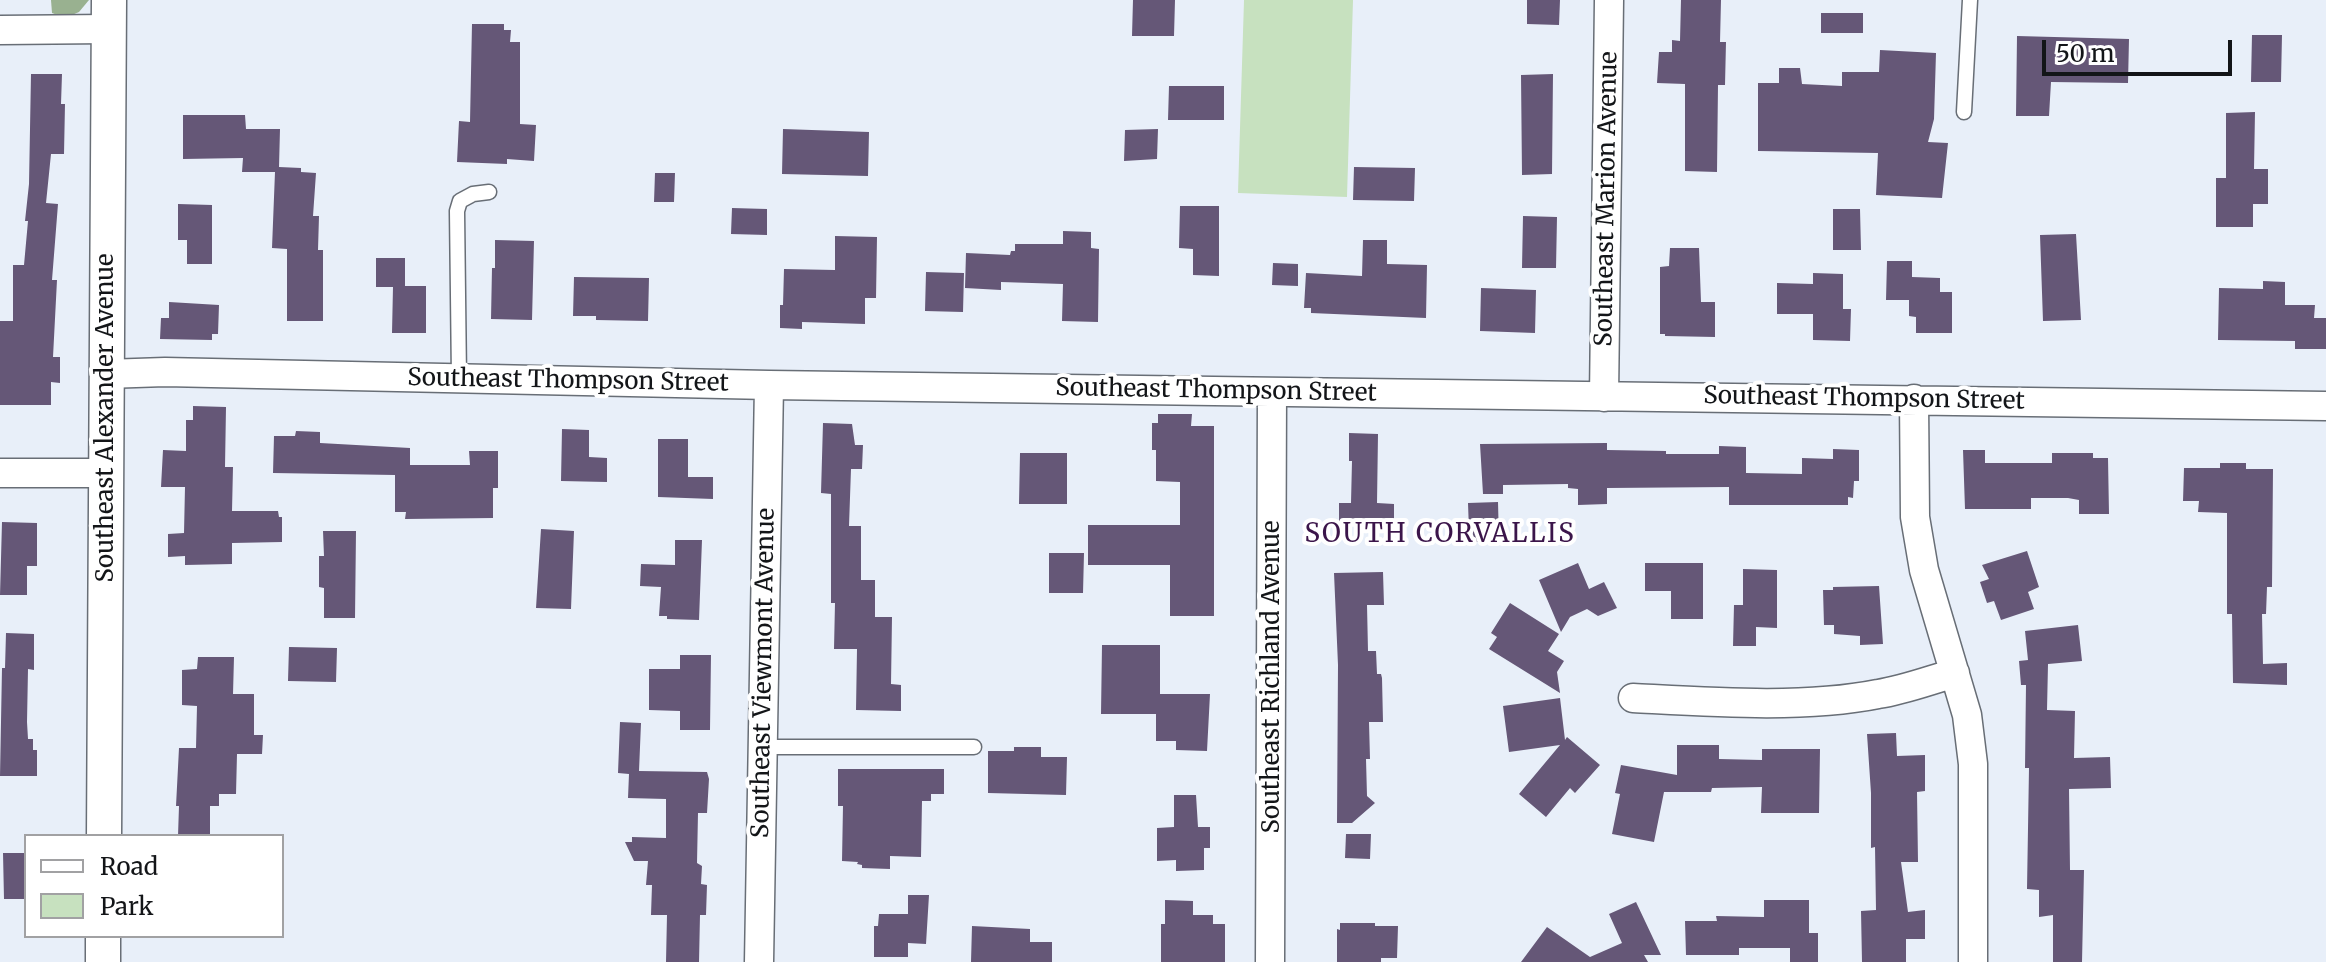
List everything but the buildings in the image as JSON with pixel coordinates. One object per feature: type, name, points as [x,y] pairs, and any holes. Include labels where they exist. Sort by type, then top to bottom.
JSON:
[{"type":"street","name":"Southeast Marion Avenue","points":[[1604,397],[1609,0]]},
{"type":"street","points":[[0,30],[109,15]]},
{"type":"street","name":"Southeast Alexander Avenue","points":[[104,834],[109,15]]},
{"type":"street","name":"Southeast Thompson Street","points":[[106,374],[165,372],[769,385],[2326,406]]},
{"type":"street","name":"Southeast Viewmont Avenue","points":[[759,962],[769,385]]},
{"type":"street","name":"Southeast Richland Avenue","points":[[1270,962],[1272,392]]},
{"type":"street","points":[[1914,399],[1915,517],[1924,570],[1967,715],[1973,764],[1973,962]]},
{"type":"street","points":[[0,473],[105,473]]},
{"type":"street","points":[[1633,698],[1700,702],[1828,701],[1879,694],[1955,673]]},
{"type":"street","points":[[103,938],[103,962]]},
{"type":"lane","points":[[1964,112],[1970,0]]},
{"type":"lane","points":[[459,379],[457,211],[460,201],[473,194],[489,192]]},
{"type":"lane","points":[[762,747],[974,747]]},
{"type":"green space","points":[[51,0],[89,0],[79,12],[65,18],[52,13]]},
{"type":"green space","points":[[1244,0],[1353,0],[1347,197],[1238,193]]},
{"type":"district","name":"SOUTH CORVALLIS","points":[[1440,535]]}]
